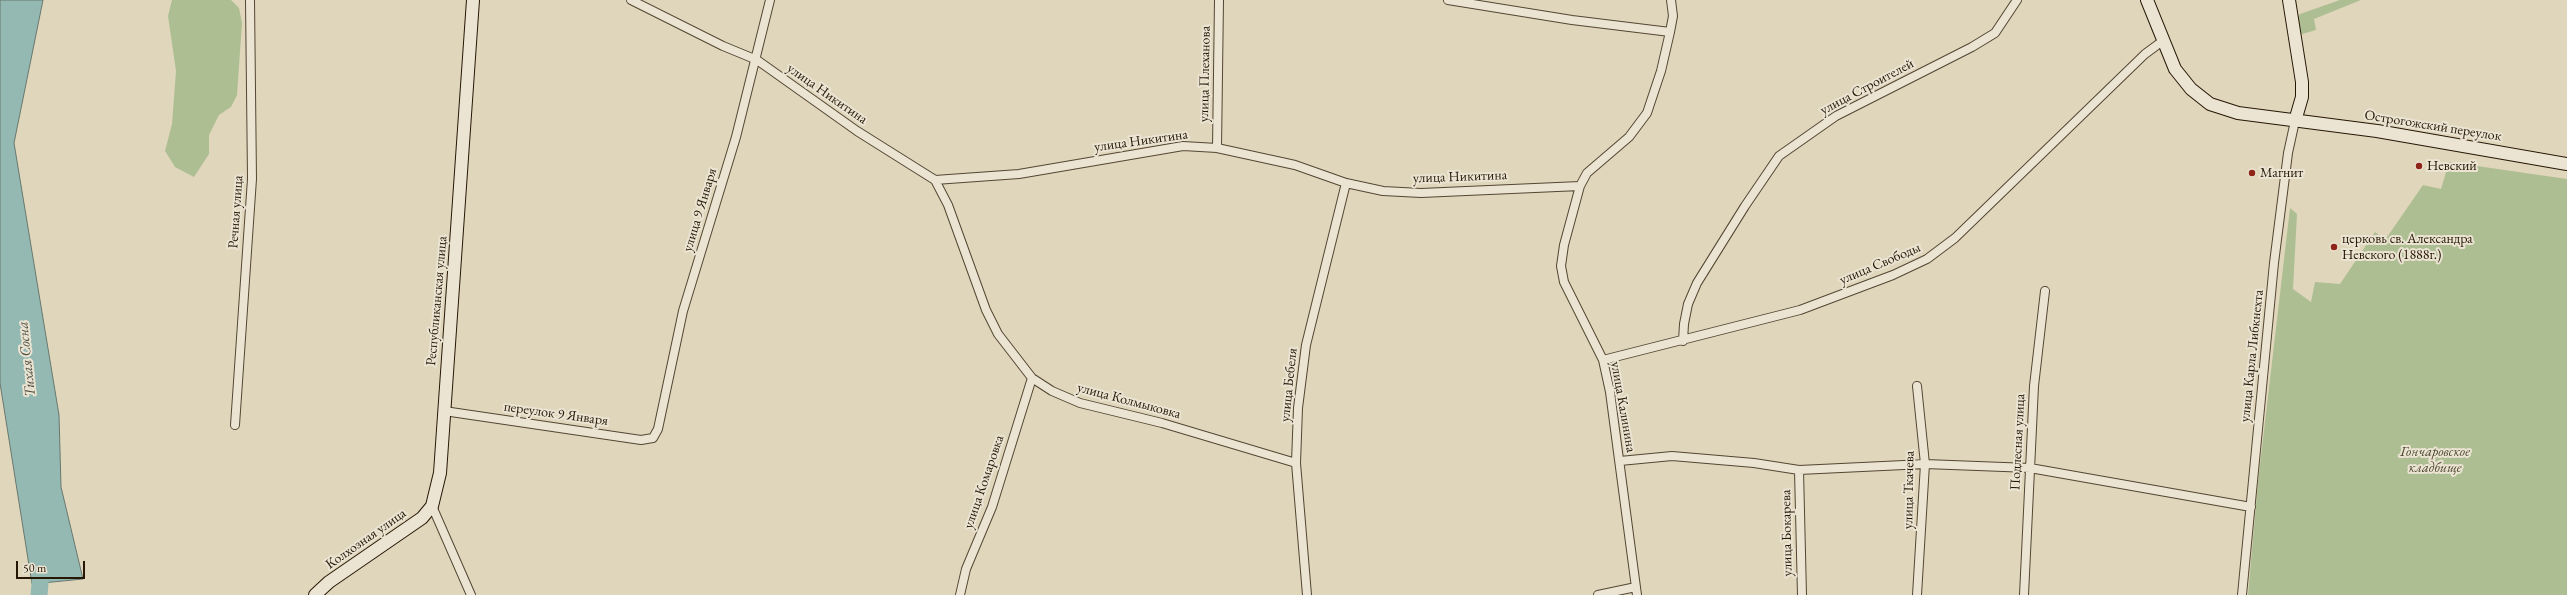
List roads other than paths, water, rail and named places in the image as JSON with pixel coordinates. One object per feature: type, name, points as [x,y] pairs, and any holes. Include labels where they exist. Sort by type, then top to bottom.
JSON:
[{"type":"street","name":"Речная улица","points":[[235,425],[252,179],[250,0]]},
{"type":"street","name":"Республиканская улица","points":[[432,506],[440,473],[473,0]]},
{"type":"street","name":"улица Никитина","points":[[631,0],[723,46],[756,60],[857,131],[936,180],[1019,174],[1183,146],[1217,148],[1295,165],[1346,183],[1383,191],[1421,193],[1580,186]]},
{"type":"street","name":"улица 9 Января","points":[[658,428],[683,311],[756,60],[770,0]]},
{"type":"street","name":"улица Плеханова","points":[[1217,148],[1219,0]]},
{"type":"street","points":[[1448,0],[1572,20],[1670,32]]},
{"type":"street","points":[[1580,186],[1587,173],[1629,137],[1647,113],[1661,71],[1670,32],[1673,16],[1671,0]]},
{"type":"street","name":"улица Строителей","points":[[1683,341],[1684,324],[1688,304],[1697,283],[1745,206],[1779,156],[1836,116],[1972,47],[1995,33],[2017,0]]},
{"type":"street","name":"Острогожский переулок","points":[[2147,0],[2176,69],[2191,90],[2210,104],[2238,113],[2377,131],[2567,164]]},
{"type":"street","points":[[2289,0],[2302,82],[2302,97],[2295,121]]},
{"type":"street","name":"улица Свободы","points":[[1603,360],[1683,341],[1800,310],[1894,276],[1927,259],[1955,238],[2145,54],[2164,40]]},
{"type":"street","name":"улица Карла Либкнехта","points":[[2242,595],[2274,263],[2288,153],[2295,121]]},
{"type":"street","name":"улица Колмыковка","points":[[936,180],[948,205],[986,310],[998,334],[1032,378],[1052,390],[1080,403],[1162,422],[1296,463]]},
{"type":"street","name":"улица Бебеля","points":[[1307,595],[1296,463],[1298,408],[1306,345],[1346,183]]},
{"type":"street","name":"улица Калинина","points":[[1580,186],[1564,245],[1561,266],[1564,282],[1603,360],[1610,392],[1637,591]]},
{"type":"street","name":"Подлесная улица","points":[[2024,595],[2034,386],[2045,290]]},
{"type":"street","name":"улица Комаровка","points":[[960,595],[966,569],[992,508],[1032,378]]},
{"type":"street","name":"улица Ткачева","points":[[1917,386],[1925,464],[1917,595]]},
{"type":"street","name":"переулок 9 Января","points":[[444,411],[641,440],[653,438],[658,428]]},
{"type":"street","points":[[1620,461],[1672,456],[1754,463],[1799,470],[1925,464],[2030,468],[2250,507]]},
{"type":"street","name":"улица Бокарева","points":[[1799,470],[1802,595]]},
{"type":"street","points":[[432,506],[471,595]]},
{"type":"street","name":"Колхозная улица","points":[[315,595],[329,582],[422,518],[432,506]]},
{"type":"street","points":[[1598,595],[1637,591]]},
{"type":"water","points":[[0,0],[43,0],[14,143],[59,415],[61,487],[83,579],[32,584],[0,383]]},
{"type":"waterway","name":"Тихая Сосна","points":[[39,595],[42,560]]},
{"type":"place","name":"Невский","points":[[2419,166]]},
{"type":"place","name":"Магнит","points":[[2252,173]]},
{"type":"place","name":"церковь св. Александра Невского (1888г.)","points":[[2334,247]]},
{"type":"park label","name":"Гончаровское кладбище","points":[[2435,460]]}]
